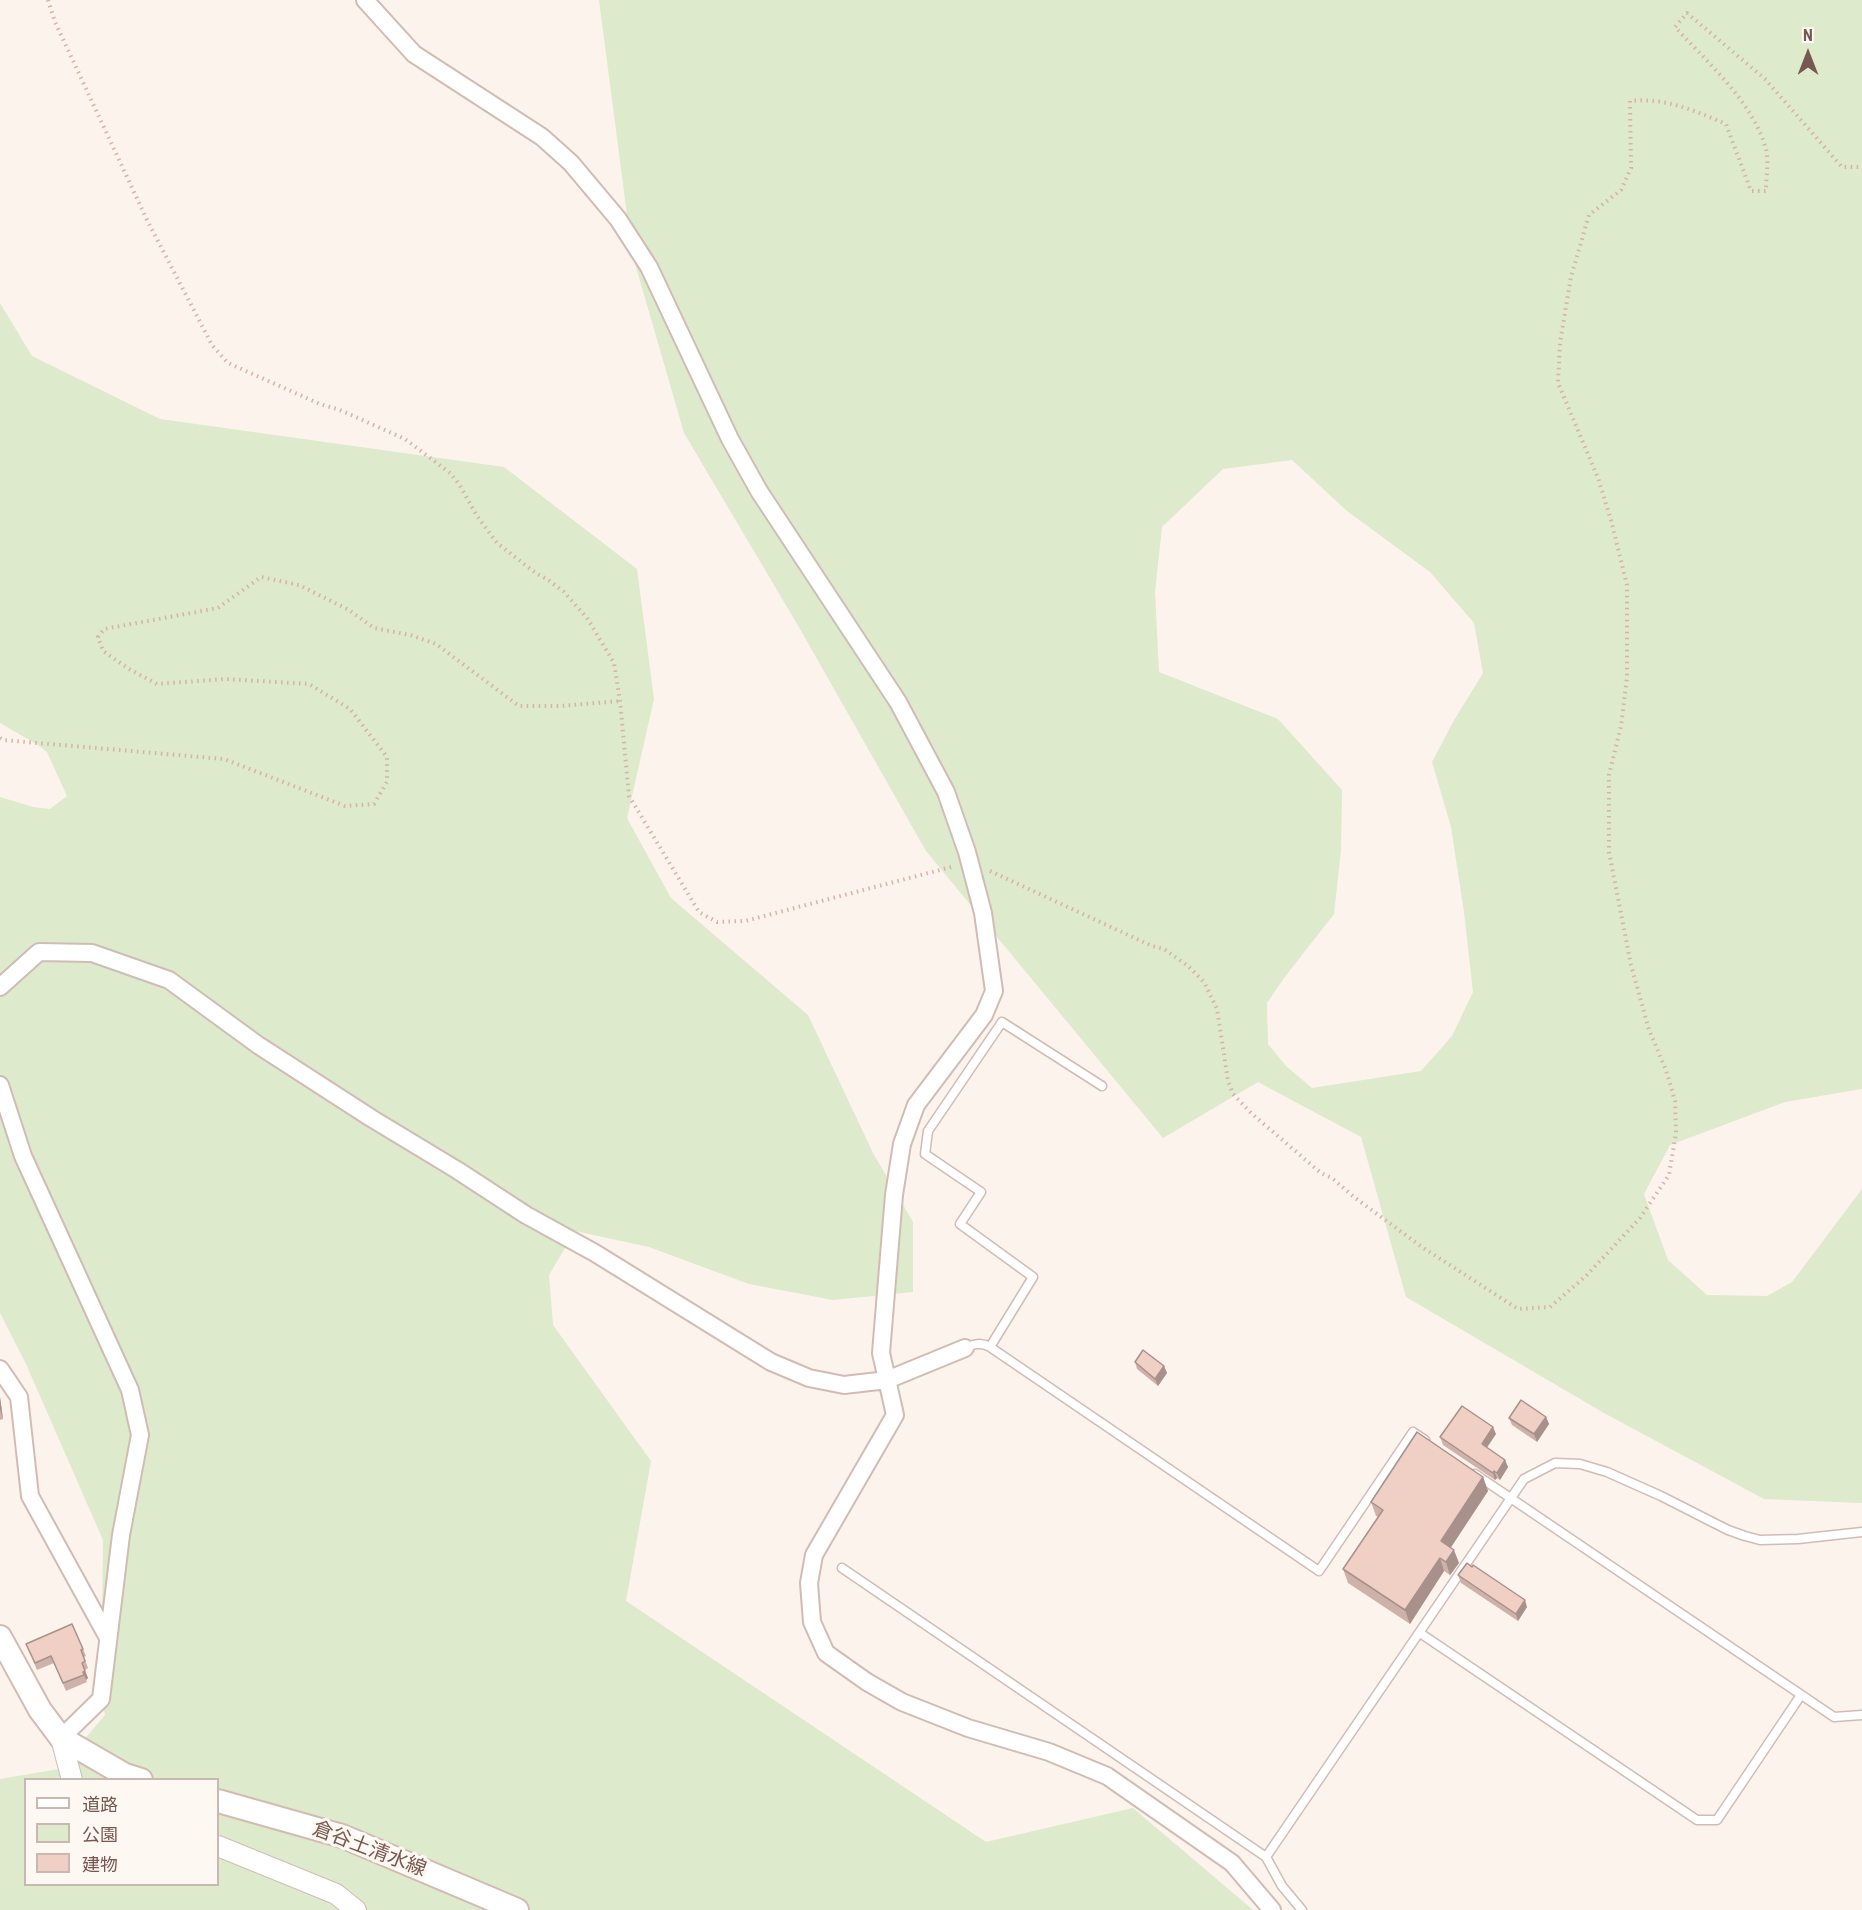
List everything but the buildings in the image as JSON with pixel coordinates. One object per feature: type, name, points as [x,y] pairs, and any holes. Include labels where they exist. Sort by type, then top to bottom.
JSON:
[{"type":"main road","points":[[0,1637],[40,1710],[61,1737],[125,1775],[137,1778]]},
{"type":"main road","name":"倉谷土清水線","points":[[219,1801],[342,1836],[517,1910]]},
{"type":"street","points":[[365,0],[414,54],[542,137],[571,163],[618,219],[649,267],[730,439],[759,491],[898,702],[946,792],[969,862],[983,913],[994,991],[984,1015],[916,1105],[902,1144],[894,1196],[881,1353],[895,1415],[814,1555],[809,1583],[812,1622],[826,1653],[867,1682],[902,1702],[968,1728],[1049,1752],[1107,1776],[1232,1863],[1272,1910]]},
{"type":"street","points":[[0,987],[39,952],[92,953],[169,981],[258,1045],[526,1215],[594,1253],[771,1362],[809,1378],[844,1385],[886,1380],[965,1348]]},
{"type":"street","points":[[0,1085],[23,1156],[130,1390],[140,1435],[121,1535],[100,1699],[61,1737],[72,1778]]},
{"type":"street","points":[[0,1369],[19,1397],[30,1496],[108,1636]]},
{"type":"street","points":[[219,1846],[336,1894],[356,1910]]},
{"type":"lane","points":[[990,1347],[1033,1276],[960,1224],[981,1192],[925,1154],[928,1131],[1002,1022],[1102,1086]]},
{"type":"lane","points":[[965,1348],[974,1344],[984,1344],[990,1347],[1319,1571],[1413,1432],[1432,1445]]},
{"type":"lane","points":[[1266,1857],[1524,1479],[1555,1463],[1580,1464],[1639,1486],[1728,1530],[1745,1536],[1760,1539],[1798,1539],[1862,1532]]},
{"type":"lane","points":[[1471,1471],[1834,1717],[1862,1715]]},
{"type":"lane","points":[[842,1568],[1266,1857],[1282,1886],[1302,1910]]},
{"type":"lane","points":[[1420,1633],[1697,1820],[1717,1820],[1801,1695]]},
{"type":"path","points":[[48,0],[55,22],[147,220],[212,345],[228,363],[320,405],[340,410],[405,439],[450,473],[497,543],[564,592],[587,618],[614,663],[629,796],[699,912],[717,922],[744,921],[969,862],[1152,946],[1164,949],[1188,966],[1204,982],[1217,1009],[1228,1081],[1233,1094],[1251,1113],[1321,1173],[1422,1247],[1518,1309],[1550,1307],[1586,1276],[1640,1218],[1669,1175],[1676,1133],[1675,1101],[1649,1030],[1631,965],[1609,852],[1609,774],[1621,726],[1627,677],[1627,585],[1598,478],[1558,383],[1560,343],[1571,277],[1590,215],[1621,190],[1631,168],[1630,101],[1645,99],[1680,105],[1726,124],[1751,191],[1766,191],[1767,150],[1751,114],[1725,81],[1675,27],[1687,13],[1765,79],[1842,167],[1862,167]]},
{"type":"path","points":[[0,738],[224,759],[345,806],[374,804],[387,782],[387,757],[350,708],[309,684],[225,679],[157,684],[129,669],[103,651],[98,637],[104,629],[218,608],[261,578],[299,585],[349,610],[374,628],[410,635],[436,644],[519,706],[560,706],[620,701]]},
{"type":"green space","points":[[599,0],[1862,0],[1862,1089],[1785,1102],[1670,1145],[1644,1194],[1668,1260],[1707,1295],[1767,1296],[1792,1282],[1862,1189],[1862,1503],[1764,1499],[1604,1413],[1406,1297],[1361,1137],[1258,1082],[1163,1138],[926,851],[800,629],[684,433],[632,253]],"holes":[[[1292,460],[1347,511],[1430,572],[1474,623],[1483,673],[1432,762],[1451,827],[1473,992],[1452,1036],[1421,1071],[1312,1088],[1286,1066],[1268,1044],[1267,1003],[1334,914],[1341,850],[1342,790],[1278,719],[1159,672],[1155,592],[1162,527],[1223,469]]]},
{"type":"green space","points":[[0,303],[32,356],[160,419],[504,467],[637,569],[654,699],[627,818],[671,898],[808,1015],[873,1153],[913,1222],[913,1292],[833,1300],[749,1284],[649,1247],[575,1231],[549,1275],[553,1325],[651,1461],[626,1601],[986,1842],[1133,1808],[1253,1910],[0,1910],[0,1779],[59,1769],[105,1715],[101,1699],[103,1540],[26,1364],[0,1313],[0,797],[33,807],[50,809],[67,796],[47,752],[0,723]]}]
